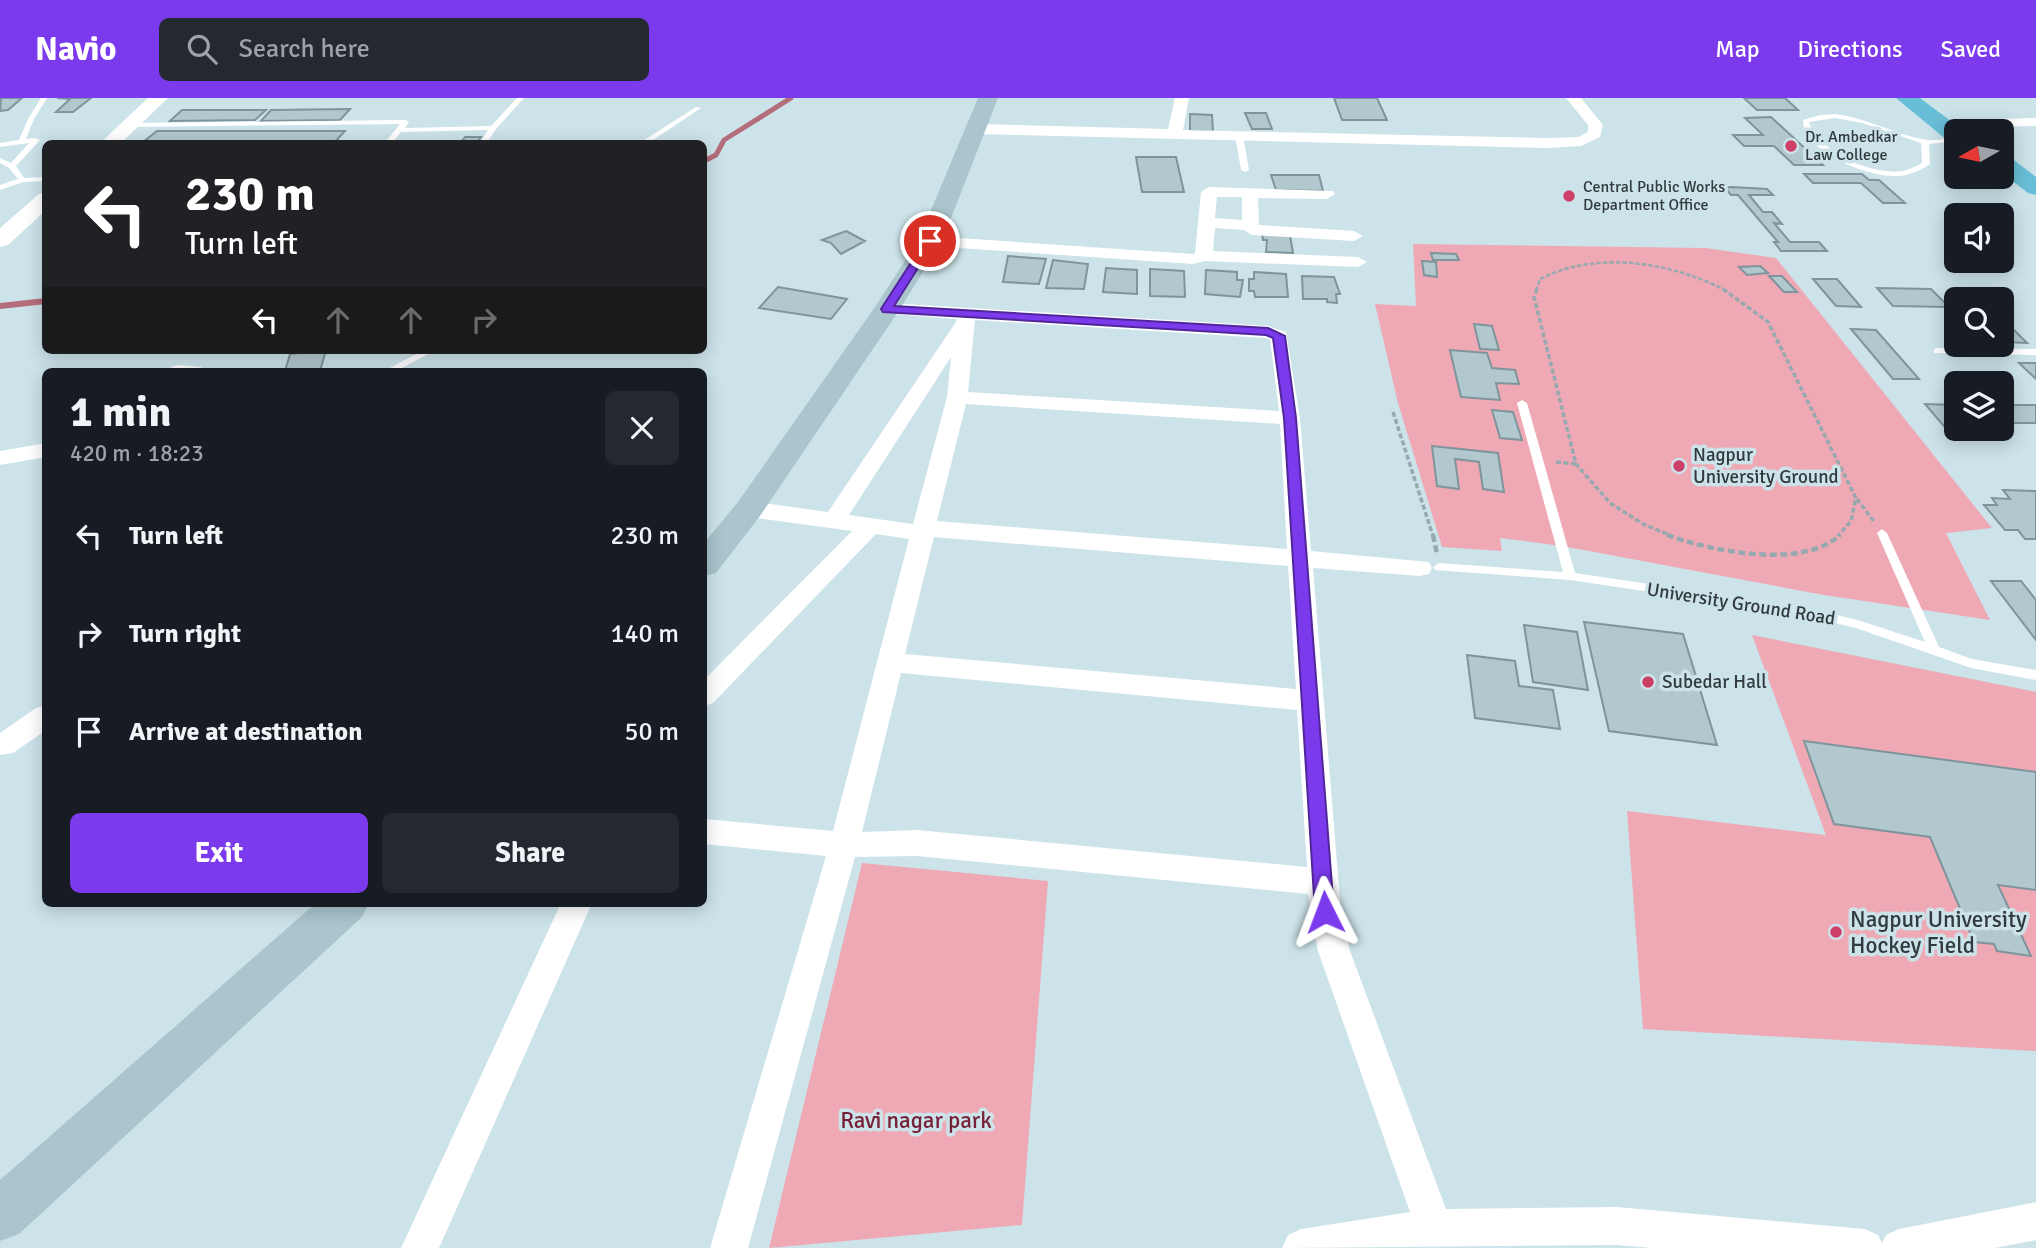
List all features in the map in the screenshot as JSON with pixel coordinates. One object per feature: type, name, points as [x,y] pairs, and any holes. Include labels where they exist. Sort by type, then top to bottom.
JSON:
[{"type":"highway","points":[[1907,98],[1944,120]]},
{"type":"highway","points":[[1921,98],[1948,119]]},
{"type":"highway","points":[[1928,98],[1950,119]]},
{"type":"highway","points":[[1934,98],[1953,119]]},
{"type":"highway","points":[[2014,163],[2036,180]]},
{"type":"highway","points":[[2014,171],[2036,188]]},
{"type":"highway","points":[[2014,179],[2036,196]]},
{"type":"main road","points":[[707,561],[749,509],[887,309],[930,241],[988,98]]},
{"type":"main road","points":[[0,1215],[343,907]]},
{"type":"street","points":[[112,140],[159,98]]},
{"type":"street","points":[[129,125],[162,108],[174,98]]},
{"type":"street","points":[[1175,134],[1182,98]]},
{"type":"street","points":[[977,129],[1548,143],[1581,141],[1595,134],[1596,125],[1573,98]]},
{"type":"street","points":[[2014,125],[2036,122]]},
{"type":"street","points":[[1205,256],[1209,191],[1250,192],[1302,217],[1354,236]]},
{"type":"street","points":[[1250,192],[1254,258]]},
{"type":"street","points":[[1207,222],[1252,228],[1302,217],[1327,194]]},
{"type":"street","points":[[0,240],[42,202]]},
{"type":"street","points":[[1300,260],[1302,217]]},
{"type":"street","points":[[930,241],[1193,259],[1205,256],[1358,262]]},
{"type":"street","points":[[887,309],[966,318],[1268,332],[1279,336],[1290,418],[1325,912],[1334,951],[1419,1180],[1435,1238]]},
{"type":"street","points":[[729,1248],[844,845],[957,397],[966,318]]},
{"type":"street","points":[[833,522],[966,318]]},
{"type":"street","points":[[957,397],[1290,418]]},
{"type":"street","points":[[0,458],[36,452]]},
{"type":"street","points":[[749,509],[869,528],[1430,567]]},
{"type":"street","points":[[707,693],[869,528]]},
{"type":"street","points":[[890,662],[1309,701]]},
{"type":"street","points":[[1,745],[42,718]]},
{"type":"street","points":[[1,745],[42,730]]},
{"type":"street","points":[[707,831],[844,845],[917,843],[1323,882]]},
{"type":"street","points":[[420,1248],[575,907]]},
{"type":"street","points":[[1899,1248],[2036,1221]]},
{"type":"street","points":[[1301,1248],[1617,1226],[1865,1248]]},
{"type":"lane","points":[[22,141],[44,98]]},
{"type":"lane","points":[[485,140],[521,98]]},
{"type":"lane","points":[[647,140],[698,108]]},
{"type":"lane","points":[[1925,142],[1926,164],[1900,174],[1879,171],[1858,166],[1830,153],[1805,130],[1805,121],[1828,116],[1864,121],[1925,142],[1944,137]]},
{"type":"lane","points":[[129,125],[406,122],[390,140]]},
{"type":"lane","points":[[399,130],[493,128]]},
{"type":"lane","points":[[1239,135],[1245,170]]},
{"type":"lane","points":[[0,145],[37,140],[12,166]]},
{"type":"lane","points":[[0,160],[12,166],[22,180]]},
{"type":"lane","points":[[0,180],[42,179]]},
{"type":"lane","points":[[0,188],[22,180]]},
{"type":"lane","points":[[1937,351],[2036,352]]},
{"type":"lane","points":[[395,368],[423,354]]},
{"type":"lane","points":[[1522,403],[1570,576]]},
{"type":"lane","points":[[1882,533],[1934,650]]},
{"type":"lane","name":"University Ground Road","points":[[1430,567],[1570,576],[1797,610],[1858,624],[1971,663],[2036,675]]},
{"type":"path","points":[[1856,498],[1854,515],[1846,531],[1829,542],[1800,552],[1768,554],[1736,553],[1674,538],[1615,507],[1592,487],[1576,464],[1534,297],[1540,279],[1575,265],[1638,264],[1659,267],[1709,282],[1752,307],[1768,322],[1856,498],[1882,533]]},
{"type":"path","points":[[1393,412],[1432,532],[1430,567]]},
{"type":"green space","name":"Nagpur University Ground","points":[[1413,244],[1705,248],[1776,258],[1992,528],[1946,533],[1990,620],[1824,595],[1562,546],[1500,538],[1502,551],[1442,547],[1398,403],[1375,304],[1416,306]]},
{"type":"green space","name":"Nagpur University Hockey Field","points":[[1752,635],[2036,692],[2036,1051],[1643,1029],[1627,811],[1826,835]]},
{"type":"green space","name":"Ravi nagar park","points":[[862,863],[1048,881],[1022,1225],[769,1248]]},
{"type":"building","points":[[1,98],[22,98],[8,110],[0,111]]},
{"type":"building","points":[[57,98],[91,98],[73,112],[56,112],[70,99]]},
{"type":"building","points":[[1334,98],[1377,98],[1387,120],[1342,120]]},
{"type":"building","points":[[1744,98],[1785,98],[1798,110],[1757,110]]},
{"type":"building","points":[[350,109],[340,120],[261,121],[271,110]]},
{"type":"building","points":[[182,110],[266,110],[255,120],[170,121]]},
{"type":"building","points":[[1245,113],[1266,113],[1272,129],[1252,129]]},
{"type":"building","points":[[1190,114],[1212,115],[1213,132],[1190,131]]},
{"type":"building","points":[[1771,117],[1823,165],[1794,165],[1774,146],[1744,146],[1733,135],[1763,135],[1745,118]]},
{"type":"building","points":[[157,131],[345,131],[337,140],[146,140]]},
{"type":"building","points":[[465,137],[481,137],[479,140],[463,140]]},
{"type":"building","points":[[1136,157],[1176,157],[1184,192],[1142,192]]},
{"type":"building","points":[[1804,174],[1862,174],[1869,180],[1879,180],[1905,203],[1883,203],[1861,183],[1813,183]]},
{"type":"building","points":[[1271,175],[1319,175],[1323,191],[1276,190]]},
{"type":"building","points":[[1725,188],[1767,189],[1773,195],[1749,195],[1763,212],[1772,212],[1782,224],[1774,223],[1790,242],[1819,242],[1827,251],[1781,251],[1774,242],[1778,242],[1738,195],[1731,195]]},
{"type":"building","points":[[846,231],[865,241],[841,254],[831,243],[822,240]]},
{"type":"building","points":[[1262,234],[1290,235],[1293,253],[1266,252],[1267,240],[1263,240]]},
{"type":"building","points":[[1431,253],[1456,254],[1459,260],[1433,260]]},
{"type":"building","points":[[1008,256],[1046,259],[1039,284],[1003,282]]},
{"type":"building","points":[[1053,260],[1088,264],[1084,289],[1046,288]]},
{"type":"building","points":[[1422,261],[1436,262],[1437,277],[1424,275]]},
{"type":"building","points":[[1760,266],[1768,273],[1747,275],[1739,267]]},
{"type":"building","points":[[1106,268],[1137,270],[1137,294],[1103,292]]},
{"type":"building","points":[[1150,269],[1184,271],[1185,297],[1150,296]]},
{"type":"building","points":[[1206,270],[1237,272],[1237,280],[1243,280],[1240,297],[1205,294]]},
{"type":"building","points":[[1254,272],[1286,274],[1288,297],[1255,297],[1254,291],[1249,291],[1249,279],[1254,279]]},
{"type":"building","points":[[1302,276],[1334,277],[1340,294],[1336,294],[1337,303],[1327,302],[1327,299],[1303,299]]},
{"type":"building","points":[[1769,276],[1782,276],[1797,292],[1784,292]]},
{"type":"building","points":[[1813,279],[1837,279],[1861,307],[1836,306]]},
{"type":"building","points":[[778,287],[847,299],[831,319],[759,308]]},
{"type":"building","points":[[1877,288],[1931,289],[1944,302],[1944,307],[1893,306]]},
{"type":"building","points":[[1474,324],[1492,326],[1499,350],[1480,349]]},
{"type":"building","points":[[1851,329],[1876,330],[1919,379],[1893,379]]},
{"type":"building","points":[[2014,330],[2027,343],[2014,342]]},
{"type":"building","points":[[1450,350],[1487,353],[1492,368],[1515,370],[1519,384],[1496,383],[1500,400],[1461,397]]},
{"type":"building","points":[[290,354],[325,354],[321,368],[286,368]]},
{"type":"building","points":[[2019,363],[2036,363],[2036,379]]},
{"type":"building","points":[[1925,404],[1944,405],[1944,426]]},
{"type":"building","points":[[2014,405],[2036,405],[2036,423],[2014,423]]},
{"type":"building","points":[[1492,410],[1513,412],[1522,440],[1500,438]]},
{"type":"building","points":[[1432,446],[1498,453],[1504,492],[1483,489],[1479,462],[1455,459],[1459,489],[1437,486]]},
{"type":"building","points":[[2003,490],[2036,491],[2036,539],[2025,539],[2018,530],[2005,530],[1984,505],[1997,505],[1992,498],[2010,499]]},
{"type":"building","points":[[1991,581],[2021,581],[2036,600],[2036,640]]},
{"type":"building","name":"Subedar Hall","points":[[1584,622],[1683,634],[1717,745],[1609,731]]},
{"type":"building","points":[[1524,625],[1577,632],[1588,690],[1533,682]]},
{"type":"building","points":[[1467,655],[1515,661],[1519,686],[1553,690],[1560,729],[1475,718]]},
{"type":"building","points":[[1804,741],[2036,772],[2036,890],[1998,885],[2031,956],[1997,951],[1994,944],[1974,942],[1930,837],[1834,824]]},
{"type":"waterway","points":[[707,160],[716,155],[724,140],[791,98]]},
{"type":"waterway","points":[[0,306],[42,301]]},
{"type":"place","name":"Dr. Ambedkar Law College","points":[[1791,146]]},
{"type":"place","name":"Central Public Works Department Office","points":[[1569,196]]},
{"type":"place","name":"Nagpur University Ground","points":[[1679,466]]},
{"type":"place","name":"Subedar Hall","points":[[1648,682]]},
{"type":"place","name":"Nagpur University Hockey Field","points":[[1836,932]]},
{"type":"route","points":[[930,241],[887,309],[1268,332],[1279,336],[1290,418],[1325,912]]}]
